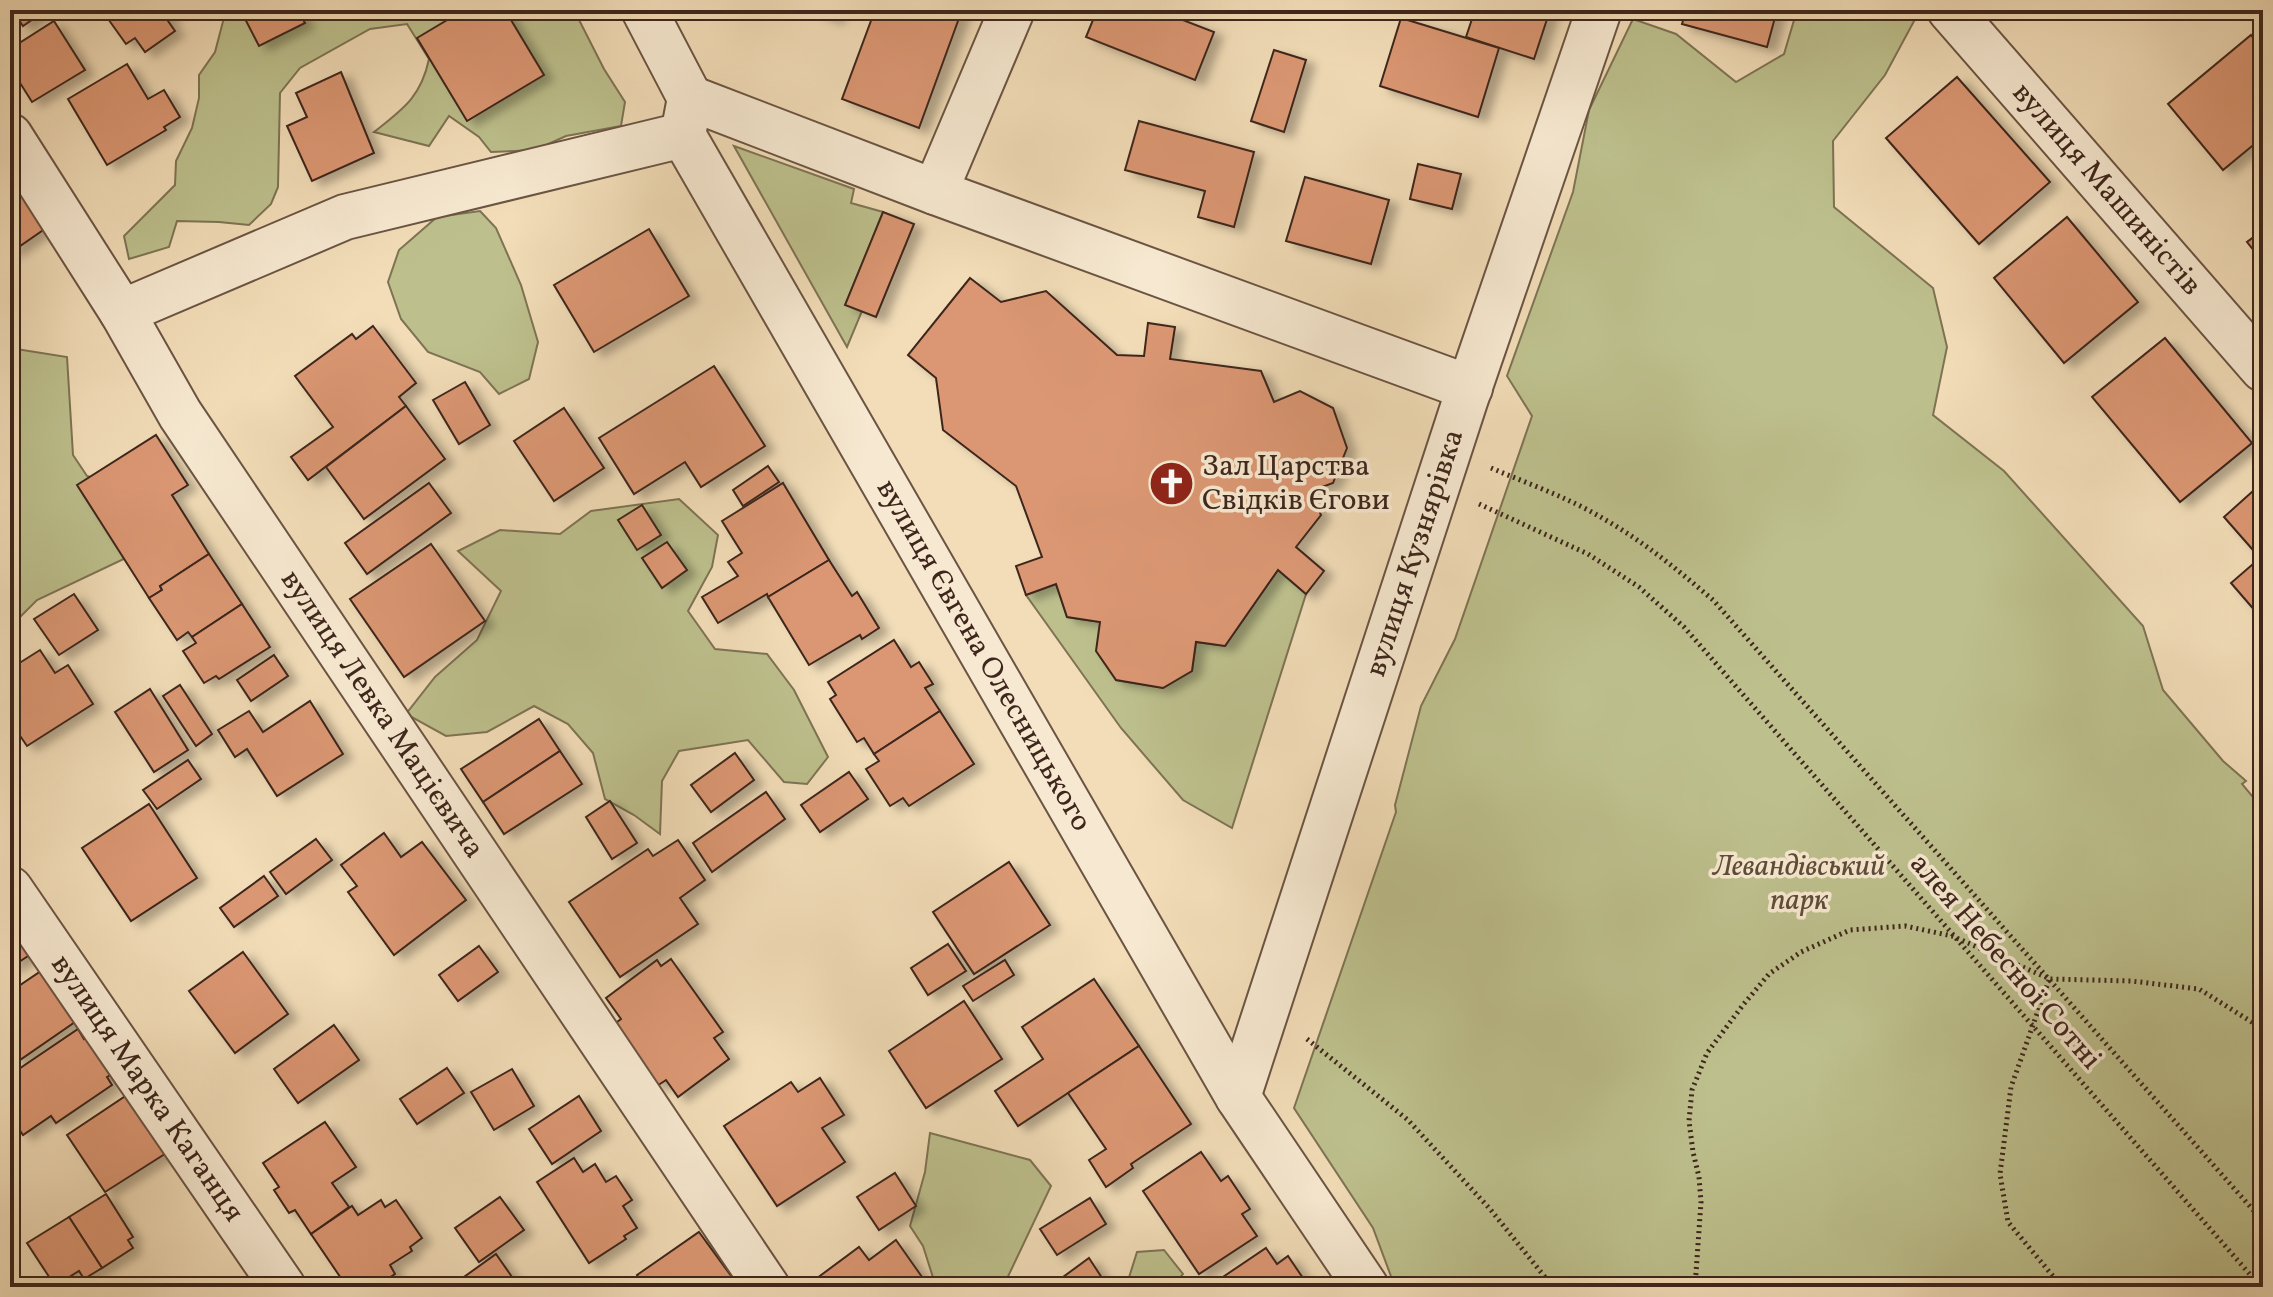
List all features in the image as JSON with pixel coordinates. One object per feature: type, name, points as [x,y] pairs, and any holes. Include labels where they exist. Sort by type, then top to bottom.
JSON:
[{"type":"street","name":"вулиця Євгена Олесницького","points":[[644,10],[687,116],[1238,1097],[1366,1287]]},
{"type":"street","points":[[935,192],[1012,10]]},
{"type":"street","name":"вулиця Кузнярівка","points":[[1238,1097],[1470,388],[1599,10]]},
{"type":"street","name":"вулиця Машиністів","points":[[1950,10],[2263,369]]},
{"type":"street","points":[[122,312],[345,217],[687,116],[935,192],[1470,388]]},
{"type":"street","name":"вулиця Левка Мацієвича","points":[[10,136],[122,312],[180,414],[767,1287]]},
{"type":"street","name":"вулиця Марка Каганця","points":[[10,889],[283,1287]]},
{"type":"path","name":"алея Небесної Сотні","points":[[1444,468],[1639,587],[1684,627],[2261,1287]]},
{"type":"path","name":"алея Небесної Сотні","points":[[1444,468],[1562,497],[1603,518],[1662,557],[1713,600],[2263,1221]]},
{"type":"path","points":[[1695,1287],[1701,1202],[1689,1121],[1692,1090],[1707,1053],[1769,974],[1801,952],[1850,930],[1905,926],[1952,936],[2050,979],[2131,981],[2199,989],[2263,1029]]},
{"type":"path","points":[[2050,979],[2011,1087],[2000,1174],[2008,1222],[2062,1287]]},
{"type":"path","points":[[1268,1008],[1408,1120],[1490,1209],[1553,1287]]},
{"type":"green space","points":[[226,10],[574,10],[625,102],[621,126],[566,136],[535,150],[491,152],[479,137],[449,116],[429,146],[374,132],[416,93],[429,59],[407,24],[370,29],[300,68],[280,93],[278,187],[271,204],[249,225],[177,221],[169,247],[129,259],[124,236],[175,185],[176,161],[192,128],[199,98],[199,75],[215,52]]},
{"type":"green space","name":"Левандівський парк","points":[[1797,10],[1920,10],[1885,75],[1833,141],[1834,207],[1933,288],[1947,347],[1933,415],[2004,471],[2143,626],[2163,690],[2223,761],[2246,781],[2242,784],[2263,809],[2263,1287],[1395,1287],[1373,1228],[1294,1108],[1396,812],[1395,805],[1421,706],[1455,639],[1532,416],[1507,376],[1573,192],[1589,110],[1633,19],[1676,34],[1736,82],[1784,54]]},
{"type":"green space","points":[[734,146],[854,189],[851,203],[883,212],[846,304],[862,311],[847,347]]},
{"type":"green space","points":[[480,211],[496,228],[521,285],[538,342],[529,379],[499,394],[480,372],[428,352],[401,319],[388,282],[399,250],[437,217]]},
{"type":"green space","points":[[10,348],[67,357],[73,455],[87,476],[155,498],[149,547],[37,600],[10,627],[10,560],[19,546],[10,518]]},
{"type":"green space","points":[[679,499],[718,535],[712,567],[688,611],[715,649],[767,654],[794,690],[828,757],[807,784],[784,782],[748,740],[679,751],[662,781],[660,834],[605,799],[593,753],[568,724],[534,706],[487,732],[446,736],[406,714],[435,677],[477,640],[501,591],[458,551],[500,530],[560,534],[591,511]]},
{"type":"green space","points":[[1278,570],[1306,594],[1232,828],[1183,800],[1121,728],[1026,595],[1056,584],[1067,617],[1100,622],[1116,680],[1163,688],[1192,671],[1196,642],[1225,646]]},
{"type":"green space","points":[[930,1133],[1030,1160],[1051,1186],[1003,1287],[936,1287],[923,1246],[910,1226],[925,1172]]},
{"type":"green space","points":[[1164,1250],[1183,1274],[1172,1287],[1126,1287],[1137,1252]]},
{"type":"building","points":[[12,10],[46,10],[23,26]]},
{"type":"building","points":[[114,10],[174,10],[166,18],[175,31],[145,52],[135,38],[126,44],[106,16]]},
{"type":"building","points":[[248,10],[298,10],[305,23],[259,46],[242,13]]},
{"type":"building","points":[[464,10],[505,10],[544,75],[467,121],[417,38]]},
{"type":"building","points":[[811,10],[838,10],[834,19]]},
{"type":"building","points":[[875,10],[962,10],[919,128],[842,99]]},
{"type":"building","points":[[1097,10],[1157,10],[1214,32],[1195,80],[1086,37]]},
{"type":"building","points":[[1475,10],[1550,10],[1534,59],[1466,37]]},
{"type":"building","points":[[1686,10],[1777,10],[1767,47],[1682,24]]},
{"type":"building","points":[[1401,18],[1499,48],[1478,117],[1380,86]]},
{"type":"building","points":[[54,21],[85,70],[32,102],[10,67],[10,49]]},
{"type":"building","points":[[2251,35],[2263,49],[2263,137],[2223,170],[2168,104]]},
{"type":"building","points":[[1274,50],[1306,60],[1284,132],[1251,121]]},
{"type":"building","points":[[127,64],[148,99],[164,90],[180,117],[164,127],[166,130],[107,165],[68,99]]},
{"type":"building","points":[[341,72],[374,153],[312,181],[287,126],[307,117],[296,93]]},
{"type":"building","points":[[1957,77],[2050,182],[1979,244],[1886,138]]},
{"type":"building","points":[[1139,121],[1254,152],[1234,227],[1198,217],[1205,191],[1125,170]]},
{"type":"building","points":[[1418,164],[1461,174],[1452,209],[1410,199]]},
{"type":"building","points":[[10,171],[49,226],[10,253]]},
{"type":"building","points":[[1305,177],[1389,200],[1371,264],[1286,241]]},
{"type":"building","points":[[883,212],[914,224],[876,317],[845,305]]},
{"type":"building","points":[[2067,217],[2138,302],[2064,363],[1994,278]]},
{"type":"building","points":[[649,229],[689,296],[594,352],[554,285]]},
{"type":"building","points":[[2263,230],[2263,262],[2247,242]]},
{"type":"building","name":"Зал Царства Свідків Єгови","points":[[970,278],[1001,302],[1046,291],[1117,355],[1144,356],[1148,323],[1175,327],[1170,359],[1261,371],[1274,402],[1300,391],[1333,408],[1347,448],[1333,483],[1311,491],[1321,515],[1296,547],[1324,571],[1306,594],[1278,570],[1225,646],[1196,642],[1192,671],[1163,688],[1116,680],[1096,651],[1100,622],[1067,617],[1056,584],[1026,595],[1016,566],[1042,557],[1016,486],[943,430],[936,378],[908,355]]},
{"type":"building","points":[[373,326],[416,383],[399,397],[406,406],[308,480],[291,457],[333,427],[295,376],[352,334],[356,339]]},
{"type":"building","points":[[2165,338],[2252,443],[2180,502],[2092,397]]},
{"type":"building","points":[[714,366],[765,446],[701,487],[685,462],[634,494],[599,438]]},
{"type":"building","points":[[465,382],[490,425],[459,444],[433,400]]},
{"type":"building","points":[[406,406],[445,459],[364,519],[326,467]]},
{"type":"building","points":[[564,408],[604,468],[554,501],[514,441]]},
{"type":"building","points":[[156,435],[188,485],[172,495],[209,554],[160,586],[162,590],[149,598],[77,485]]},
{"type":"building","points":[[768,466],[779,482],[743,506],[733,490]]},
{"type":"building","points":[[2263,482],[2263,620],[2231,583],[2260,558],[2224,517]]},
{"type":"building","points":[[429,483],[451,513],[367,574],[345,543]]},
{"type":"building","points":[[783,483],[829,560],[718,623],[702,597],[738,576],[728,562],[742,553],[722,521]]},
{"type":"building","points":[[642,505],[661,535],[637,550],[618,520]]},
{"type":"building","points":[[667,542],[687,570],[662,588],[642,558]]},
{"type":"building","points":[[431,544],[485,621],[404,677],[350,599]]},
{"type":"building","points":[[209,554],[242,604],[192,637],[188,632],[177,640],[149,598],[162,590],[160,586]]},
{"type":"building","points":[[829,560],[852,596],[857,592],[879,628],[862,639],[860,635],[809,665],[768,597]]},
{"type":"building","points":[[74,594],[98,630],[59,655],[34,619]]},
{"type":"building","points":[[242,604],[270,647],[219,679],[216,676],[204,683],[183,651],[196,643],[192,637]]},
{"type":"building","points":[[894,640],[911,667],[919,662],[933,684],[925,688],[940,711],[874,754],[864,738],[857,742],[830,699],[836,695],[828,682]]},
{"type":"building","points":[[40,650],[55,673],[68,665],[93,704],[27,746],[10,721],[10,669]]},
{"type":"building","points":[[274,655],[288,676],[251,701],[237,680]]},
{"type":"building","points":[[180,685],[212,734],[196,746],[163,696]]},
{"type":"building","points":[[150,689],[188,750],[154,772],[115,712]]},
{"type":"building","points":[[310,701],[343,754],[277,796],[247,749],[235,757],[218,730],[249,711],[263,732]]},
{"type":"building","points":[[940,711],[974,764],[909,806],[903,798],[890,806],[866,769],[879,761],[874,754]]},
{"type":"building","points":[[539,719],[560,751],[483,802],[461,769]]},
{"type":"building","points":[[560,751],[582,784],[504,834],[483,802]]},
{"type":"building","points":[[735,753],[754,780],[711,812],[691,785]]},
{"type":"building","points":[[188,760],[201,779],[157,809],[143,790]]},
{"type":"building","points":[[849,772],[868,799],[820,832],[801,805]]},
{"type":"building","points":[[766,792],[785,819],[712,872],[693,843]]},
{"type":"building","points":[[610,801],[637,843],[612,859],[586,817]]},
{"type":"building","points":[[149,804],[197,878],[131,921],[82,848]]},
{"type":"building","points":[[384,833],[401,857],[422,842],[466,900],[394,955],[348,892],[357,886],[341,865]]},
{"type":"building","points":[[316,839],[332,860],[286,894],[270,872]]},
{"type":"building","points":[[678,840],[705,880],[680,898],[698,924],[620,977],[569,902],[648,849],[653,856]]},
{"type":"building","points":[[1009,862],[1050,925],[974,974],[933,912]]},
{"type":"building","points":[[264,876],[278,896],[234,927],[220,908]]},
{"type":"building","points":[[10,923],[31,954],[10,968]]},
{"type":"building","points":[[948,944],[966,971],[928,995],[911,968]]},
{"type":"building","points":[[479,946],[498,972],[458,1001],[439,975]]},
{"type":"building","points":[[243,952],[288,1014],[235,1053],[189,991]]},
{"type":"building","points":[[671,959],[723,1032],[714,1038],[729,1059],[678,1097],[666,1080],[657,1086],[613,1025],[621,1019],[606,998],[657,960],[661,966]]},
{"type":"building","points":[[1005,960],[1014,975],[973,1001],[963,986]]},
{"type":"building","points":[[41,971],[75,1022],[17,1062],[10,1052],[10,992]]},
{"type":"building","points":[[1094,979],[1139,1046],[1018,1126],[995,1091],[1043,1059],[1022,1027]]},
{"type":"building","points":[[964,1001],[1002,1059],[926,1108],[889,1051]]},
{"type":"building","points":[[334,1025],[359,1060],[298,1103],[274,1069]]},
{"type":"building","points":[[78,1029],[84,1039],[92,1034],[117,1071],[107,1077],[112,1085],[56,1123],[51,1116],[23,1135],[10,1116],[10,1075]]},
{"type":"building","points":[[1139,1046],[1191,1124],[1131,1164],[1133,1168],[1106,1187],[1089,1160],[1106,1149],[1068,1093]]},
{"type":"building","points":[[447,1068],[464,1093],[417,1124],[400,1099]]},
{"type":"building","points":[[512,1069],[534,1106],[494,1130],[471,1092]]},
{"type":"building","points":[[820,1078],[844,1115],[822,1128],[845,1162],[777,1206],[724,1126],[791,1082],[798,1092]]},
{"type":"building","points":[[130,1093],[168,1152],[105,1192],[67,1135]]},
{"type":"building","points":[[579,1096],[601,1131],[552,1164],[529,1129]]},
{"type":"building","points":[[325,1122],[356,1167],[332,1183],[349,1207],[311,1234],[295,1210],[289,1213],[274,1190],[279,1187],[263,1163]]},
{"type":"building","points":[[1201,1152],[1221,1181],[1228,1176],[1250,1209],[1242,1214],[1257,1236],[1199,1274],[1143,1191]]},
{"type":"building","points":[[574,1158],[583,1172],[595,1164],[606,1182],[616,1176],[632,1200],[623,1206],[637,1228],[624,1236],[626,1239],[589,1263],[537,1182]]},
{"type":"building","points":[[895,1173],[916,1206],[879,1230],[857,1197]]},
{"type":"building","points":[[106,1194],[133,1237],[128,1240],[133,1248],[102,1268],[69,1217]]},
{"type":"building","points":[[500,1197],[524,1230],[479,1262],[455,1228]]},
{"type":"building","points":[[1090,1198],[1106,1224],[1057,1255],[1040,1229]]},
{"type":"building","points":[[381,1200],[385,1207],[396,1200],[422,1238],[410,1247],[412,1251],[390,1265],[395,1274],[375,1287],[347,1287],[311,1234],[352,1206],[358,1215]]},
{"type":"building","points":[[69,1217],[102,1268],[84,1279],[79,1271],[55,1286],[27,1243]]},
{"type":"building","points":[[699,1232],[737,1284],[733,1287],[644,1287],[637,1275]]},
{"type":"building","points":[[896,1240],[922,1277],[908,1287],[805,1287],[859,1247],[869,1260]]},
{"type":"building","points":[[1266,1248],[1277,1264],[1288,1256],[1309,1287],[1208,1287]]},
{"type":"building","points":[[496,1254],[519,1287],[450,1287]]},
{"type":"building","points":[[1089,1258],[1104,1281],[1096,1287],[1057,1287],[1062,1284],[1059,1280]]},
{"type":"place","name":"Зал Царства Свідків Єгови","points":[[1171,484]]}]
